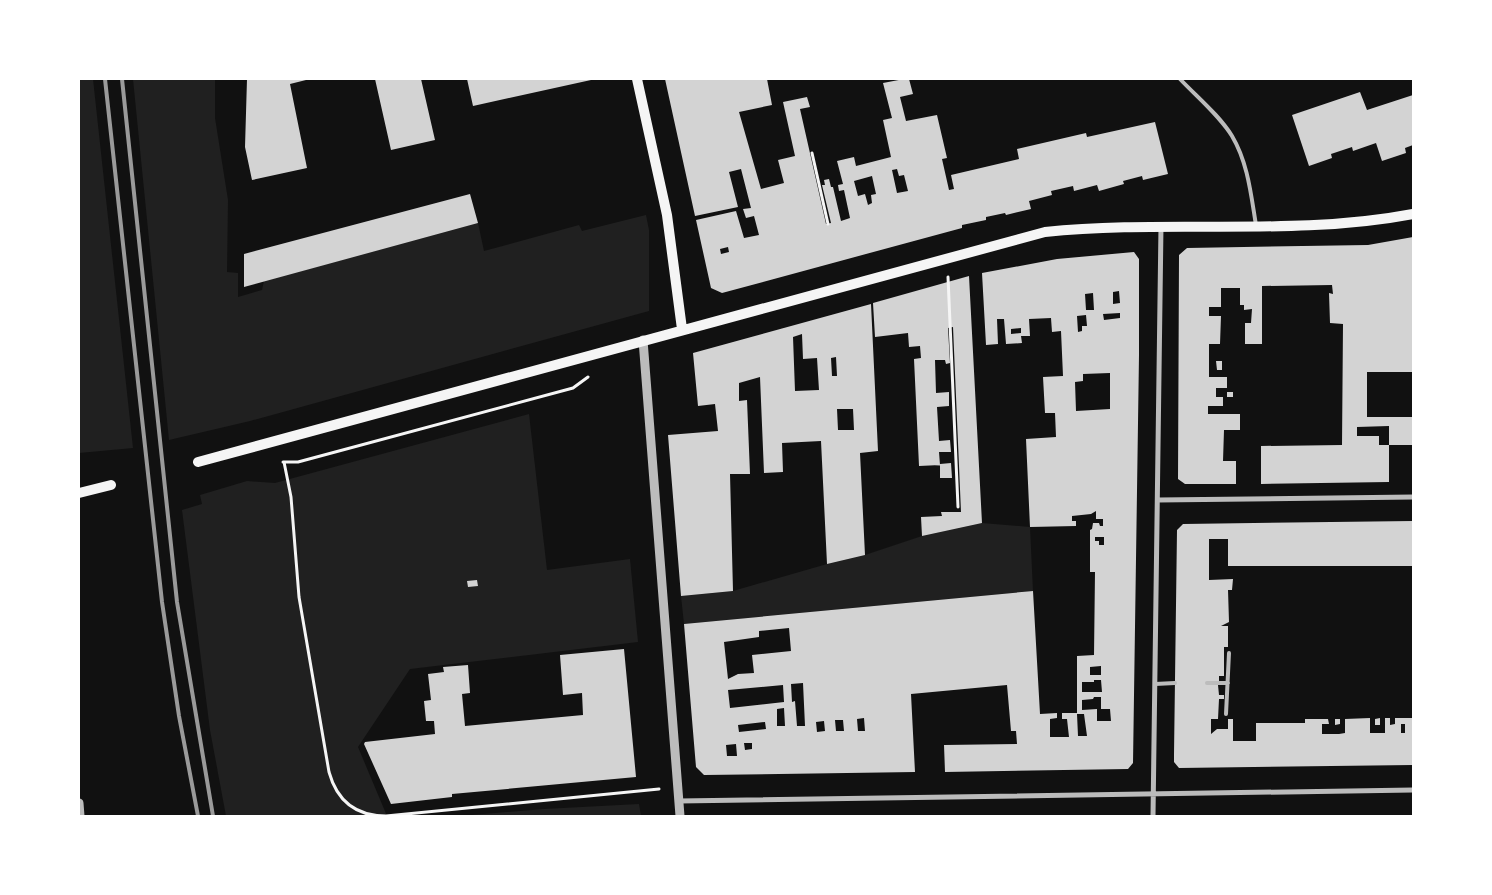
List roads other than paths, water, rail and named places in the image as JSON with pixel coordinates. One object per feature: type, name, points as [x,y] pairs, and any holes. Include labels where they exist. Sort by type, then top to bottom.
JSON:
[{"type":"main road","points":[[637,79],[667,215],[682,329]]},
{"type":"main road","points":[[198,462],[682,329],[1045,232],[1162,226],[1358,222],[1413,214]]},
{"type":"main road","points":[[79,493],[111,485]]},
{"type":"street","points":[[1153,816],[1162,226]]},
{"type":"street","points":[[643,340],[680,816]]},
{"type":"street","points":[[1158,500],[1413,497]]},
{"type":"street","points":[[679,801],[1413,790]]},
{"type":"street","points":[[79,803],[80,816]]},
{"type":"lane","points":[[1180,79],[1225,127],[1236,145],[1246,171],[1256,225]]},
{"type":"lane","points":[[1226,714],[1229,652]]},
{"type":"lane","points":[[1155,684],[1175,683]]},
{"type":"lane","points":[[1207,683],[1228,683]]},
{"type":"railway","points":[[105,79],[162,602],[179,716],[198,816]]},
{"type":"railway","points":[[122,79],[177,602],[213,816]]}]
